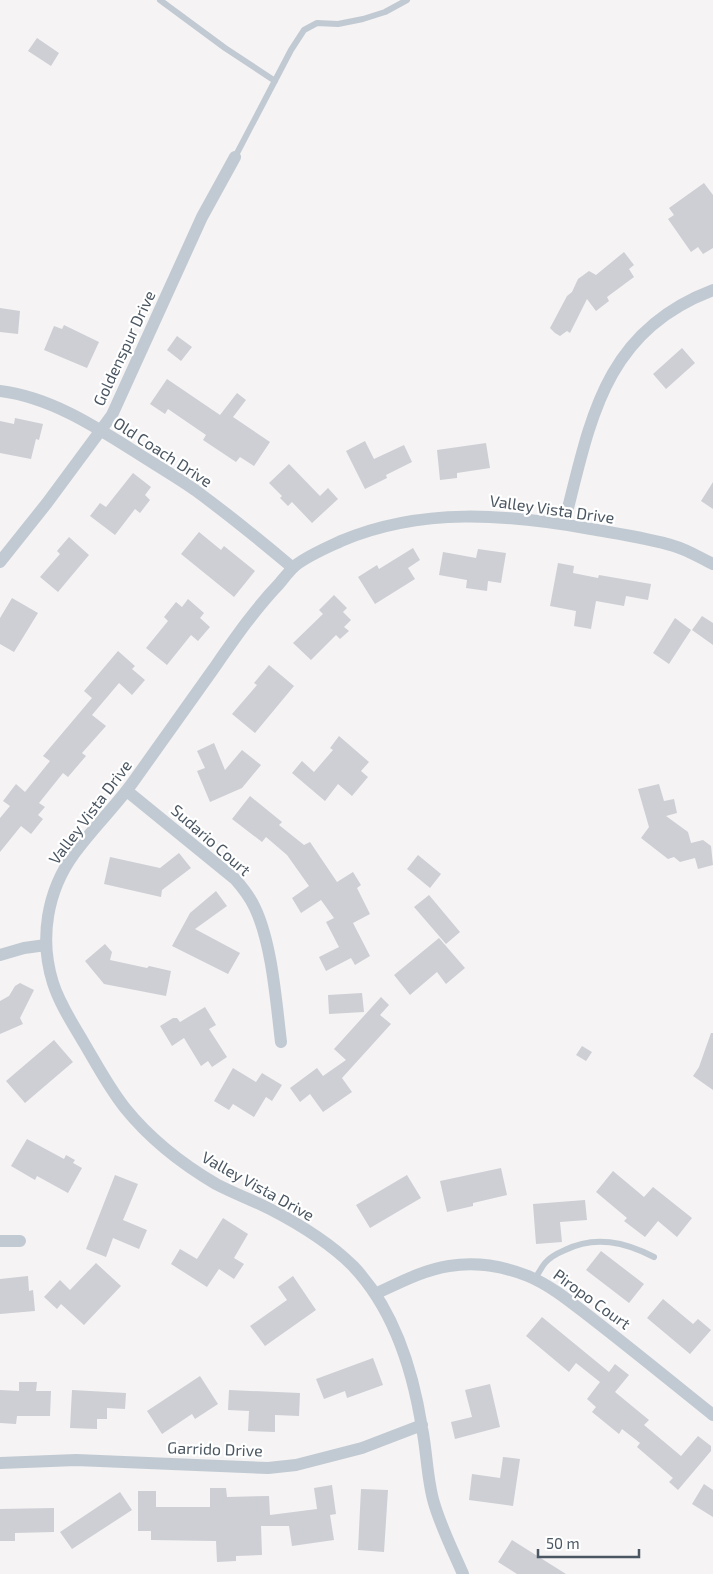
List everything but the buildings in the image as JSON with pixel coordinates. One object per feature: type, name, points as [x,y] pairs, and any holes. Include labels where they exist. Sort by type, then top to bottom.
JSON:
[{"type":"street","name":"Goldenspur Drive","points":[[0,562],[112,415],[202,217],[235,158]]},
{"type":"street","points":[[564,524],[590,424],[598,400],[617,364],[634,343],[658,320],[693,299],[713,290]]},
{"type":"street","name":"Old Coach Drive","points":[[0,391],[49,404],[101,430],[194,490],[240,524],[293,568]]},
{"type":"street","name":"Valley Vista Drive","points":[[463,1574],[433,1502],[422,1425],[406,1360],[395,1330],[375,1294],[354,1267],[324,1241],[272,1210],[220,1186],[195,1171],[149,1134],[125,1107],[106,1081],[70,1018],[53,983],[46,945],[47,918],[63,872],[81,845],[126,791],[231,643],[266,597],[298,563],[328,547],[388,525],[413,520],[483,516],[564,524],[672,546],[713,564]]},
{"type":"street","name":"Sudario Court","points":[[126,791],[235,879],[249,896],[259,916],[269,957],[281,1042]]},
{"type":"street","points":[[0,955],[24,948],[46,945]]},
{"type":"street","points":[[0,1241],[20,1241]]},
{"type":"street","name":"Piropo Court","points":[[375,1294],[420,1273],[450,1266],[496,1267],[535,1279],[554,1290],[620,1340],[713,1414]]},
{"type":"street","name":"Garrido Drive","points":[[0,1463],[85,1460],[268,1468],[296,1465],[362,1448],[422,1425]]},
{"type":"lane","points":[[160,0],[225,48],[275,81]]},
{"type":"lane","points":[[235,158],[291,50],[304,30],[317,23],[338,24],[363,19],[385,12],[407,0]]},
{"type":"lane","points":[[535,1279],[545,1262],[551,1257],[583,1242],[596,1241],[627,1246],[654,1257]]}]
